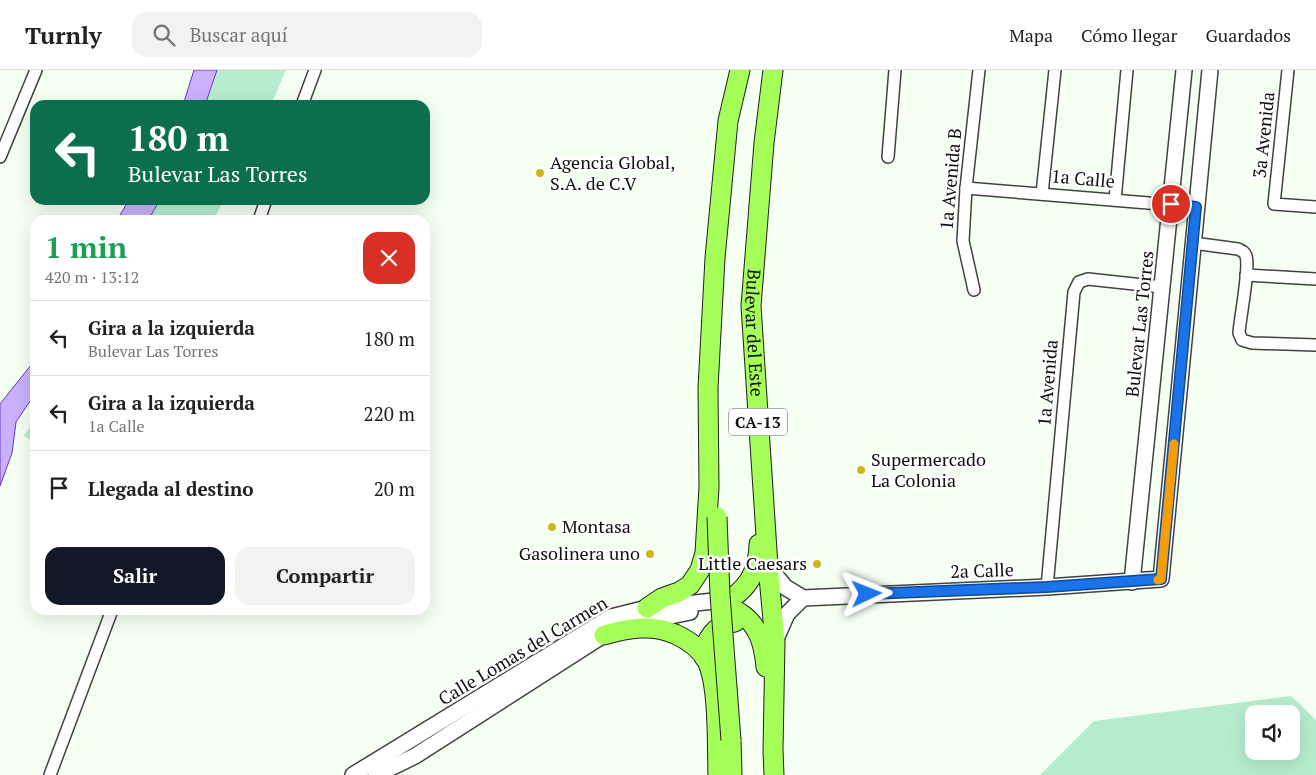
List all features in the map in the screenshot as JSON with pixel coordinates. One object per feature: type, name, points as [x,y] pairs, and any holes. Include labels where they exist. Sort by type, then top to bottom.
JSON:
[{"type":"highway","name":"Bulevar del Este","points":[[732,775],[720,595],[716,409],[723,237],[741,70]]},
{"type":"highway","points":[[647,608],[662,598],[690,586],[700,570],[705,553],[709,487],[708,388],[715,258],[728,121],[741,70]]},
{"type":"highway","name":"Bulevar del Este","points":[[773,70],[764,144],[751,306],[768,566],[775,642],[774,775]]},
{"type":"highway","points":[[723,603],[736,596],[744,588],[755,570],[758,556],[750,398],[750,366],[753,340]]},
{"type":"highway","points":[[723,603],[740,612],[757,629],[762,643],[766,664],[773,750]]},
{"type":"highway","points":[[704,657],[706,645],[710,637],[722,625],[741,622],[748,623],[757,629]]},
{"type":"highway","points":[[604,635],[629,628],[646,627],[660,629],[694,645],[704,657],[710,671],[714,692],[718,775]]},
{"type":"street","points":[[0,156],[36,70]]},
{"type":"street","points":[[304,100],[315,70]]},
{"type":"street","points":[[888,157],[895,70]]},
{"type":"street","name":"1a Avenida B","points":[[974,290],[963,241],[966,188],[979,70]]},
{"type":"street","points":[[1042,194],[1055,70]]},
{"type":"street","points":[[1115,200],[1127,70]]},
{"type":"street","name":"Bulevar Las Torres","points":[[1132,582],[1184,70]]},
{"type":"street","points":[[1210,70],[1193,243],[1238,249],[1244,252],[1247,258],[1246,275],[1238,333],[1242,340],[1252,343],[1316,345]]},
{"type":"street","name":"3a Avenida","points":[[1288,70],[1274,204],[1316,207]]},
{"type":"street","name":"1a Calle","points":[[966,188],[1196,207]]},
{"type":"street","name":"2a Calle","points":[[804,598],[1048,580],[1132,582],[1161,579],[1193,243]]},
{"type":"street","points":[[1246,275],[1316,279]]},
{"type":"street","name":"1a Avenida","points":[[1048,580],[1074,292],[1079,282],[1088,279],[1162,287]]},
{"type":"street","points":[[768,566],[785,587],[804,598],[787,614],[775,642]]},
{"type":"street","name":"Calle Lomas del Carmen","points":[[353,775],[611,616],[647,608],[714,601],[723,603]]},
{"type":"street","name":"Calle Lomas del Carmen","points":[[376,775],[415,756],[617,627],[714,608],[723,603]]},
{"type":"street","points":[[50,775],[110,615]]},
{"type":"green space","points":[[217,70],[286,70],[273,100],[207,100]]},
{"type":"green space","points":[[157,205],[221,205],[216,215],[152,215]]},
{"type":"green space","points":[[30,427],[30,440],[24,436]]},
{"type":"green space","points":[[1291,696],[1316,720],[1316,775],[1040,775],[1094,721]]},
{"type":"shaded area","points":[[194,70],[217,70],[207,100],[185,100]]},
{"type":"shaded area","points":[[126,205],[157,205],[151,215],[120,215]]},
{"type":"shaded area","points":[[30,366],[30,401],[16,422],[12,453],[0,486],[0,404]]},
{"type":"slow traffic","points":[[1158,580],[1161,579],[1174,444]]},
{"type":"place","name":"Agencia Global, S.A. de C.V","points":[[540,173]]},
{"type":"place","name":"Supermercado La Colonia","points":[[861,470]]},
{"type":"place","name":"Montasa","points":[[552,527]]},
{"type":"place","name":"Gasolinera uno","points":[[650,554]]},
{"type":"place","name":"Little Caesars","points":[[817,564]]},
{"type":"route","points":[[867,594],[1047,587],[1161,579],[1196,207],[1171,204]]}]
